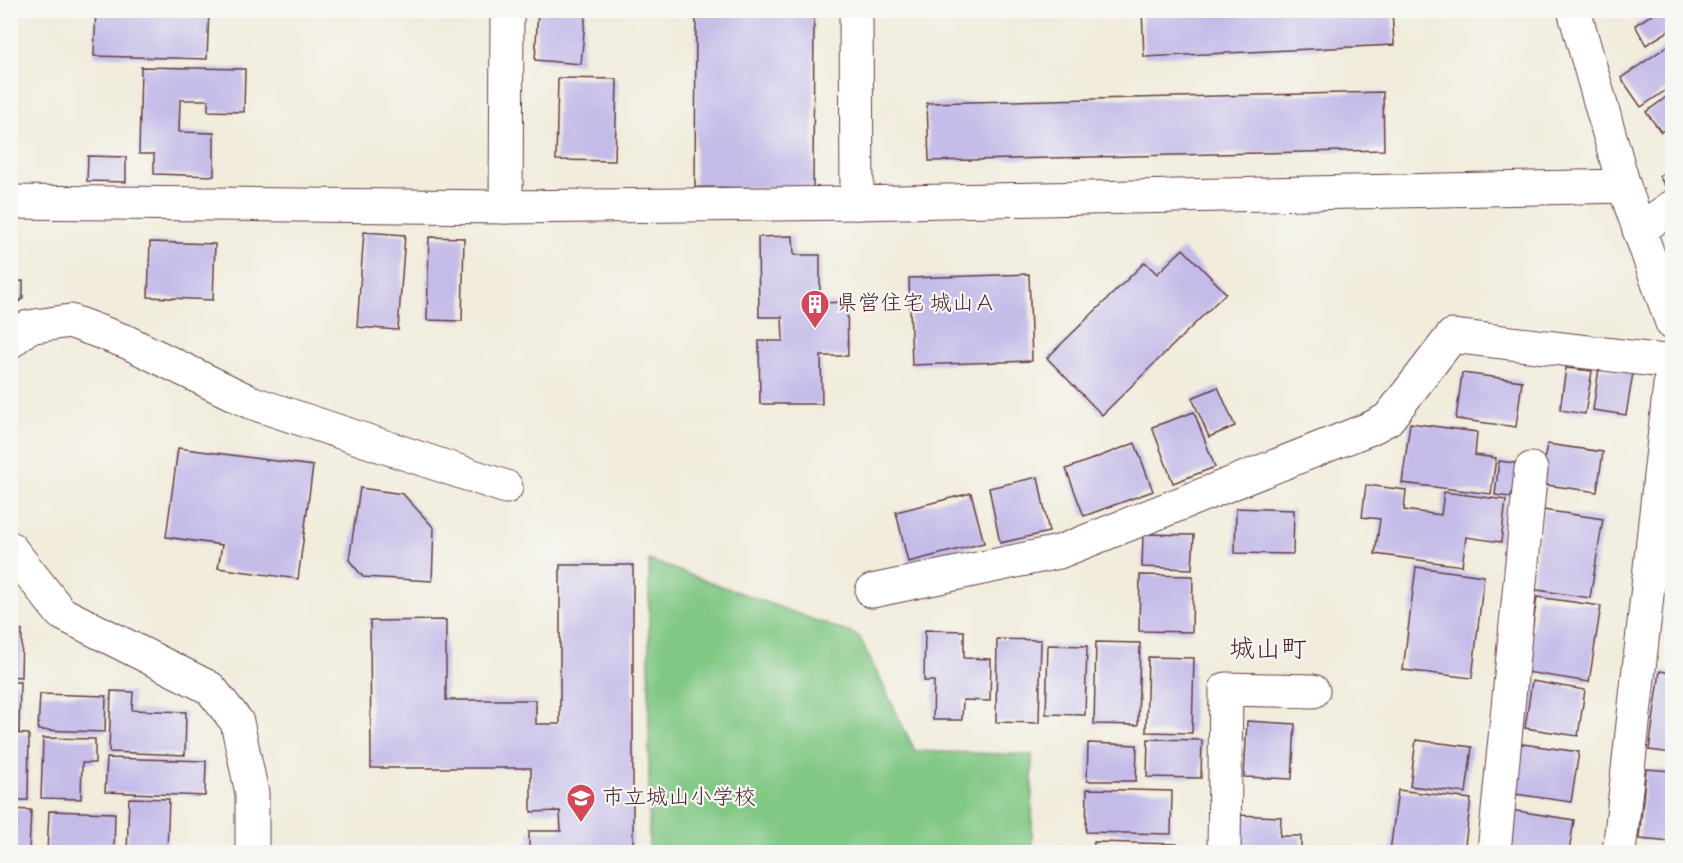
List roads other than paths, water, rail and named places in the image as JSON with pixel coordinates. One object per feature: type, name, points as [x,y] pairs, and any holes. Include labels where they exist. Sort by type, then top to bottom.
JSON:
[{"type":"street","points":[[506,207],[507,10]]},
{"type":"street","points":[[856,10],[857,203]]},
{"type":"street","points":[[1574,10],[1624,186],[1672,323]]},
{"type":"street","points":[[10,202],[506,207],[857,203],[1624,186]]},
{"type":"street","points":[[1639,230],[1672,207]]},
{"type":"street","points":[[10,342],[28,327],[70,321],[127,342],[250,402],[506,488]]},
{"type":"street","points":[[872,591],[1059,552],[1371,428],[1388,419],[1452,336],[1672,364],[1669,428],[1619,852]]},
{"type":"street","points":[[1494,852],[1531,469]]},
{"type":"street","points":[[10,548],[61,614],[210,688],[237,722],[252,793],[252,852]]},
{"type":"street","points":[[1224,852],[1226,689],[1313,691]]},
{"type":"place","name":"県営住宅 城山Ａ","points":[[815,330]]},
{"type":"place","name":"市立城山小学校","points":[[581,824]]},
{"type":"district","name":"城山町","points":[[1268,650]]}]
